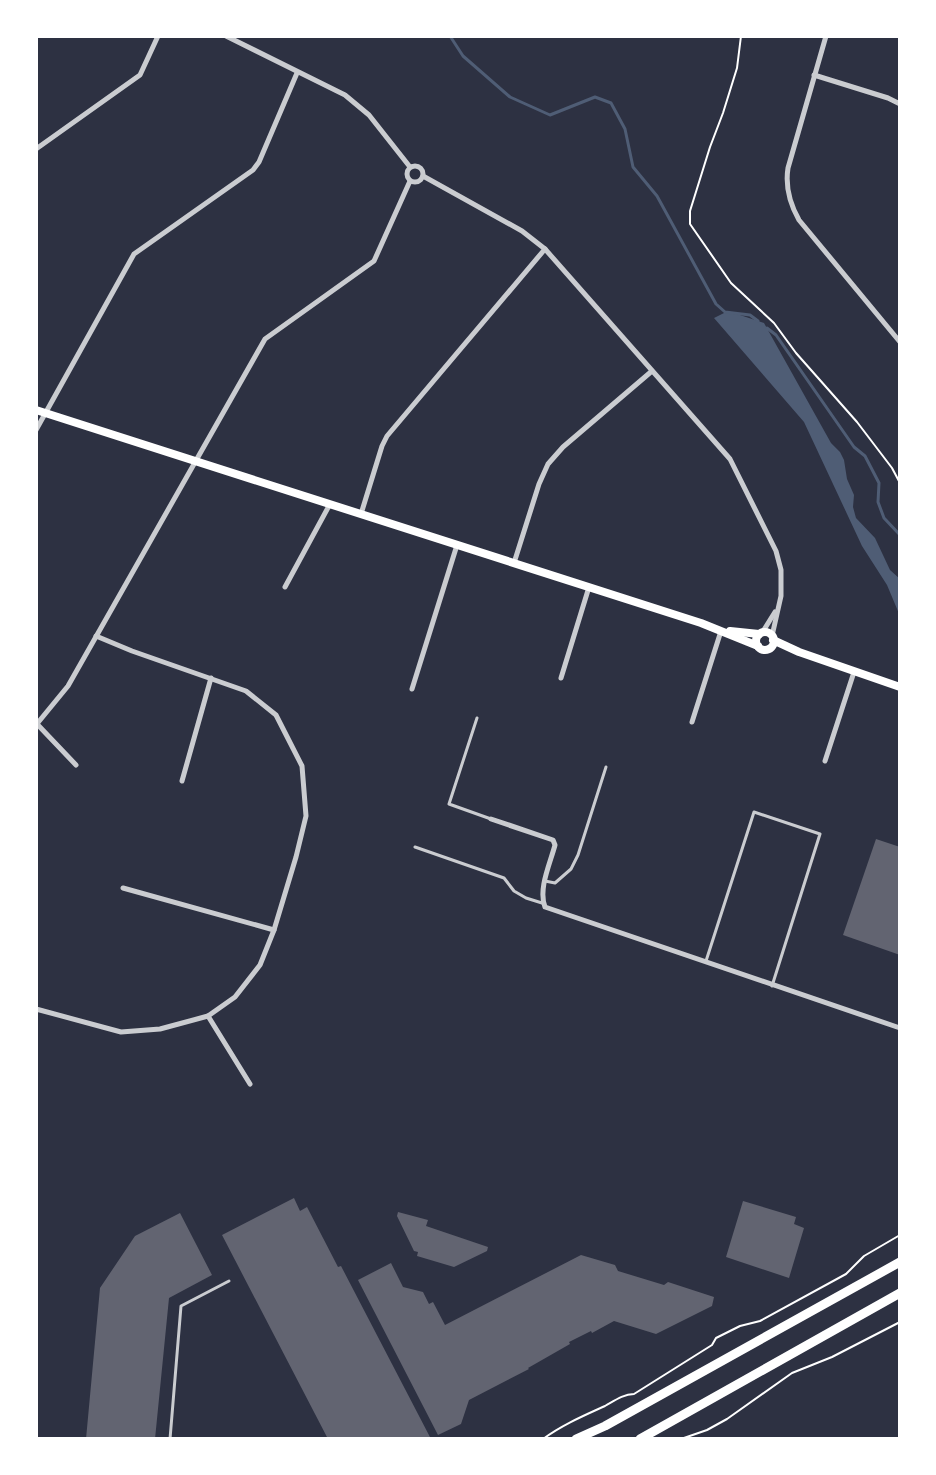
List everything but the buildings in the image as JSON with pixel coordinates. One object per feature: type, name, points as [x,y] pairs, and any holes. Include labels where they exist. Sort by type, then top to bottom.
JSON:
[{"type":"highway","points":[[576,1439],[605,1426],[900,1262]]},
{"type":"highway","points":[[640,1439],[900,1293]]},
{"type":"main road","points":[[41,411],[722,630],[763,650],[767,638]]},
{"type":"main road","points":[[722,630],[767,638],[900,687]]},
{"type":"street","points":[[36,149],[140,75],[158,36]]},
{"type":"street","points":[[226,36],[345,95],[369,115],[410,167]]},
{"type":"street","points":[[826,36],[788,168],[790,201],[799,220],[900,342]]},
{"type":"street","points":[[36,430],[41,411],[134,254],[253,170],[297,73]]},
{"type":"street","points":[[814,75],[900,104]]},
{"type":"street","points":[[410,167],[419,167],[423,171],[418,182],[410,181]]},
{"type":"street","points":[[76,765],[37,724],[68,686],[265,339],[374,261],[410,181],[407,174],[410,167]]},
{"type":"street","points":[[423,176],[522,231],[545,249],[730,459],[779,560],[782,580],[778,607],[767,638]]},
{"type":"street","points":[[361,514],[387,436],[545,249]]},
{"type":"street","points":[[514,563],[548,464],[563,447],[652,371]]},
{"type":"street","points":[[285,587],[330,504]]},
{"type":"street","points":[[412,689],[457,544]]},
{"type":"street","points":[[561,678],[589,587]]},
{"type":"street","points":[[692,722],[722,630]]},
{"type":"street","points":[[36,1009],[121,1032],[160,1029],[208,1016],[235,997],[260,965],[274,930],[306,816],[302,766],[276,715],[246,691],[96,636]]},
{"type":"street","points":[[825,761],[854,672]]},
{"type":"street","points":[[182,781],[211,678]]},
{"type":"street","points":[[491,819],[553,840],[555,845],[542,891],[542,903],[550,910],[900,1028]]},
{"type":"street","points":[[123,888],[274,930]]},
{"type":"street","points":[[208,1016],[250,1084]]},
{"type":"lane","points":[[477,718],[449,804],[491,819]]},
{"type":"lane","points":[[545,881],[555,883],[571,869],[606,767]]},
{"type":"lane","points":[[706,963],[754,812],[820,834],[772,986]]},
{"type":"lane","points":[[415,847],[504,878],[514,891],[542,903]]},
{"type":"lane","points":[[170,1439],[181,1306],[229,1281]]},
{"type":"path","points":[[741,36],[737,68],[690,211],[690,224],[731,283],[774,323],[796,353],[857,422],[900,483]]},
{"type":"path","points":[[543,1439],[589,1412],[627,1394],[634,1394],[712,1345],[716,1338],[740,1326],[760,1321],[846,1274],[864,1256],[900,1235]]},
{"type":"path","points":[[681,1439],[727,1419],[792,1373],[832,1357],[900,1322]]},
{"type":"water","points":[[728,311],[764,323],[831,443],[840,452],[854,495],[856,518],[875,538],[890,570],[900,579],[900,616],[887,585],[862,546],[804,422],[714,318]]},
{"type":"waterway","points":[[450,36],[463,56],[510,97],[550,115],[595,97],[611,103],[625,129],[633,167],[657,196],[716,304],[725,312],[750,315],[758,321]]},
{"type":"waterway","points":[[767,328],[776,335],[854,447],[865,456],[879,483],[878,502],[884,518],[900,535]]}]
